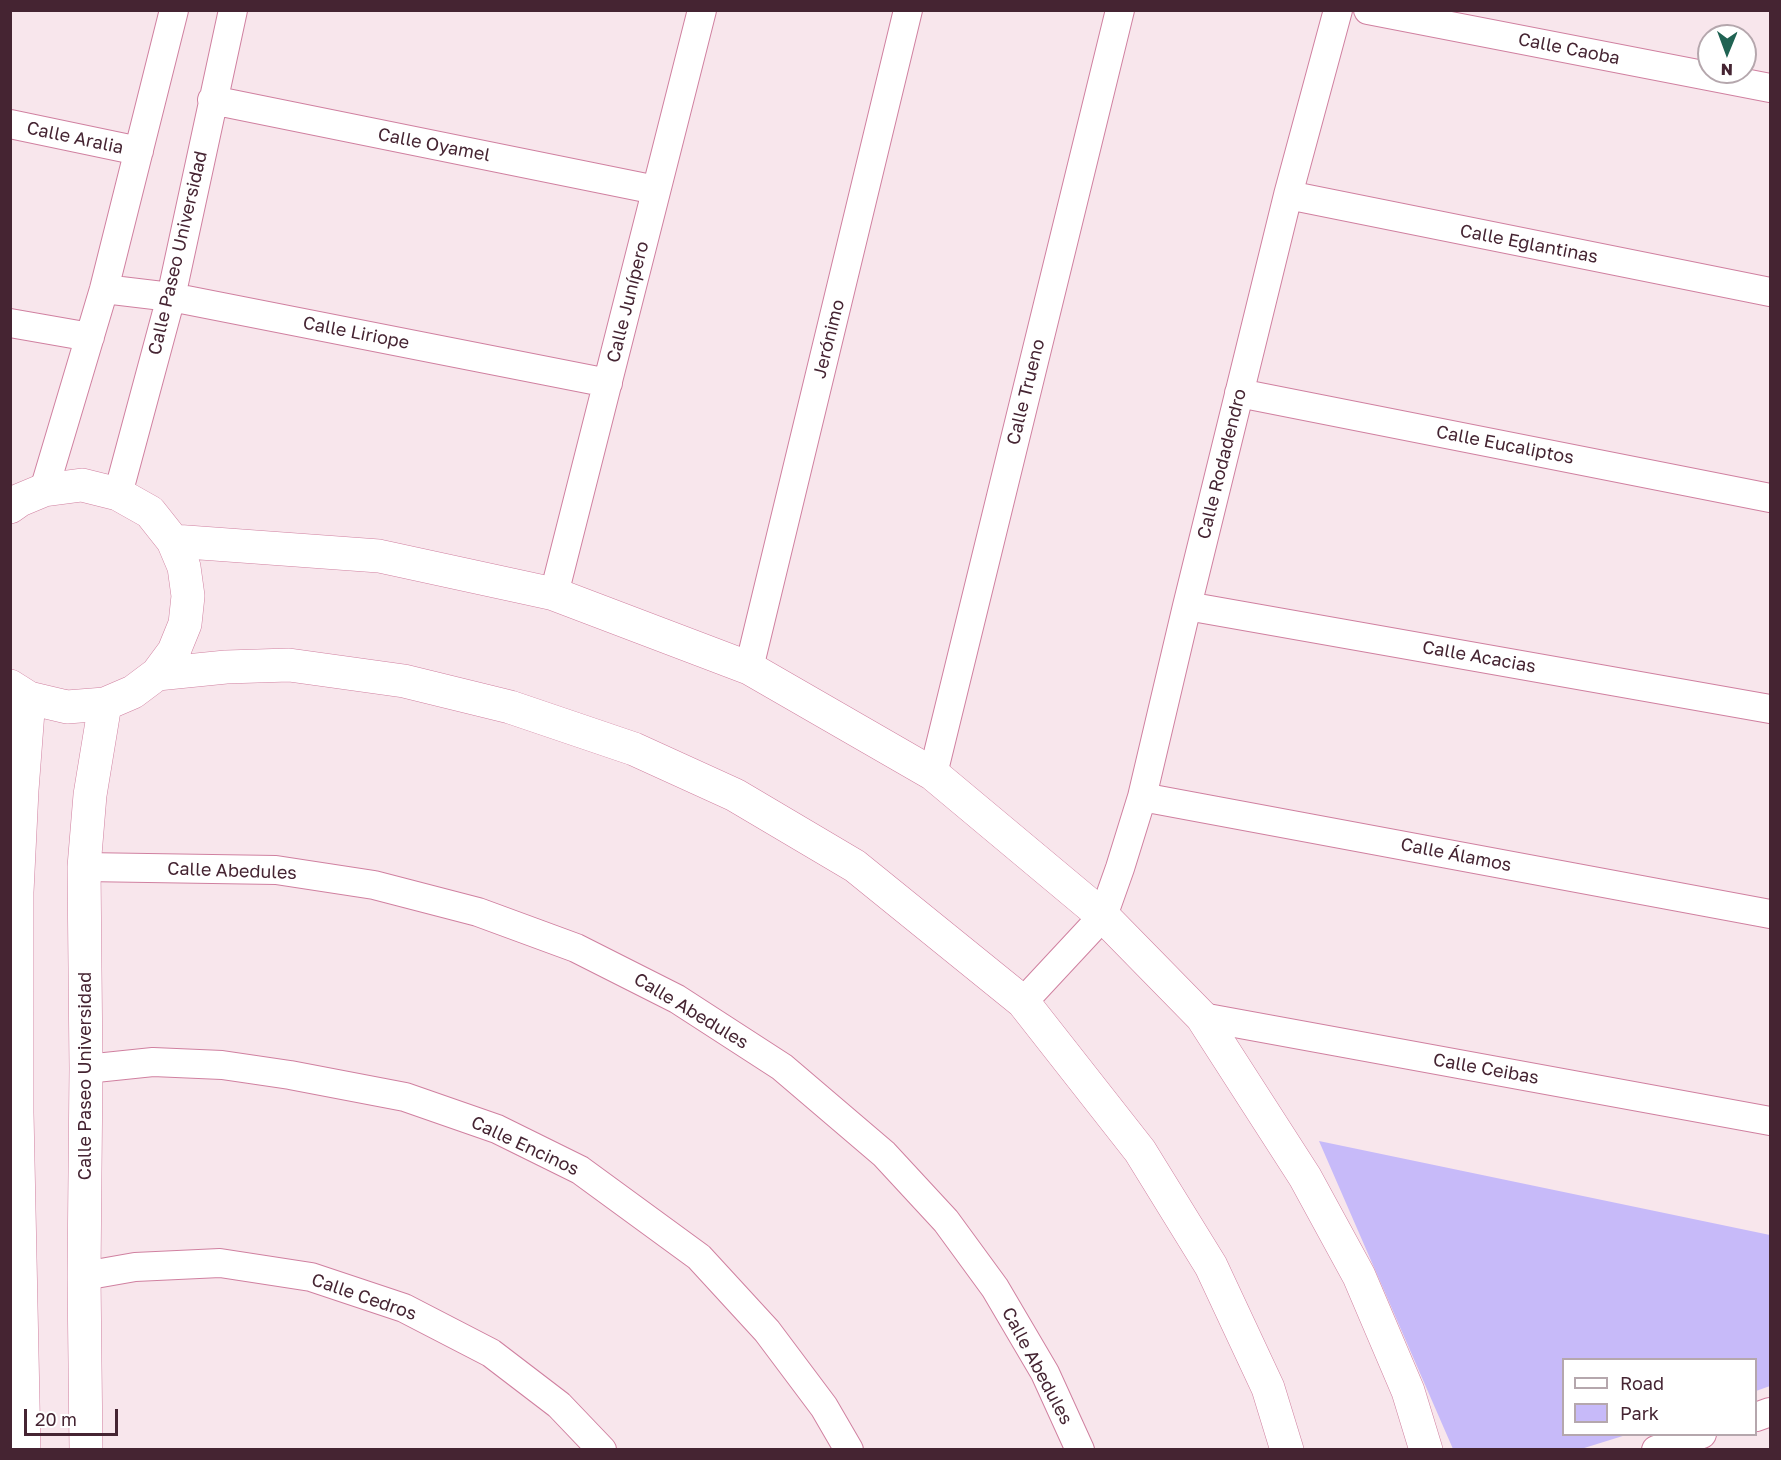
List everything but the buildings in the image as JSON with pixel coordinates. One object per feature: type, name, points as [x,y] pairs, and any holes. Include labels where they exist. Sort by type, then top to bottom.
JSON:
[{"type":"street","points":[[44,490],[104,289],[174,10]]},
{"type":"street","name":"Calle Paseo Universidad","points":[[118,494],[171,297],[233,10]]},
{"type":"street","name":"Calle Junípero","points":[[554,594],[702,10]]},
{"type":"street","name":"Jerónimo","points":[[750,668],[908,10]]},
{"type":"street","name":"Calle Trueno","points":[[933,774],[1120,10]]},
{"type":"street","name":"Calle Rodadendro","points":[[1103,916],[1142,797],[1288,195],[1338,10]]},
{"type":"street","name":"Calle Caoba","points":[[1368,10],[1770,88]]},
{"type":"street","name":"Calle Oyamel","points":[[212,100],[656,190]]},
{"type":"street","name":"Calle Aralia","points":[[10,124],[139,151]]},
{"type":"street","name":"Calle Eglantinas","points":[[1288,195],[1770,292]]},
{"type":"street","name":"Calle Liriope","points":[[104,289],[171,297],[608,383]]},
{"type":"street","points":[[10,323],[90,337]]},
{"type":"street","name":"Calle Eucaliptos","points":[[1239,393],[1770,498]]},
{"type":"street","points":[[10,507],[44,490],[82,485],[118,494],[150,512],[173,541],[184,567],[188,596],[185,624],[174,651],[157,674],[133,692],[105,704],[67,707],[20,692],[22,790],[14,893],[14,1114],[17,1364],[24,1449]]},
{"type":"street","points":[[173,541],[379,556],[554,594],[750,668],[933,774],[1103,916],[1202,1017],[1305,1177],[1359,1276],[1408,1391],[1426,1449]]},
{"type":"street","name":"Calle Acacias","points":[[1187,606],[1770,709]]},
{"type":"street","points":[[157,674],[226,667],[289,665],[404,681],[510,706],[634,749],[735,795],[855,866],[1023,1002],[1140,1151],[1211,1266],[1268,1388],[1287,1449]]},
{"type":"street","name":"Calle Paseo Universidad","points":[[86,1449],[84,867],[90,795],[105,704]]},
{"type":"street","name":"Calle Álamos","points":[[1142,797],[1770,914]]},
{"type":"street","name":"Calle Abedules","points":[[84,867],[276,870],[374,885],[478,912],[576,948],[677,999],[782,1067],[884,1154],[946,1221],[995,1288],[1029,1345],[1045,1373],[1080,1449]]},
{"type":"street","points":[[1023,1002],[1103,916]]},
{"type":"street","name":"Calle Ceibas","points":[[1202,1017],[1770,1121]]},
{"type":"street","name":"Calle Encinos","points":[[86,1069],[153,1062],[222,1065],[290,1074],[405,1097],[497,1129],[580,1170],[699,1257],[767,1331],[824,1407],[849,1449]]},
{"type":"street","name":"Calle Cedros","points":[[84,1276],[135,1267],[220,1263],[311,1277],[404,1308],[491,1353],[559,1405],[602,1449]]},
{"type":"street","points":[[1656,1449],[1696,1436]]},
{"type":"green space","points":[[1319,1141],[1770,1235],[1770,1386],[1757,1391],[1757,1358],[1562,1358],[1562,1436],[1623,1436],[1581,1449],[1453,1449]]}]
